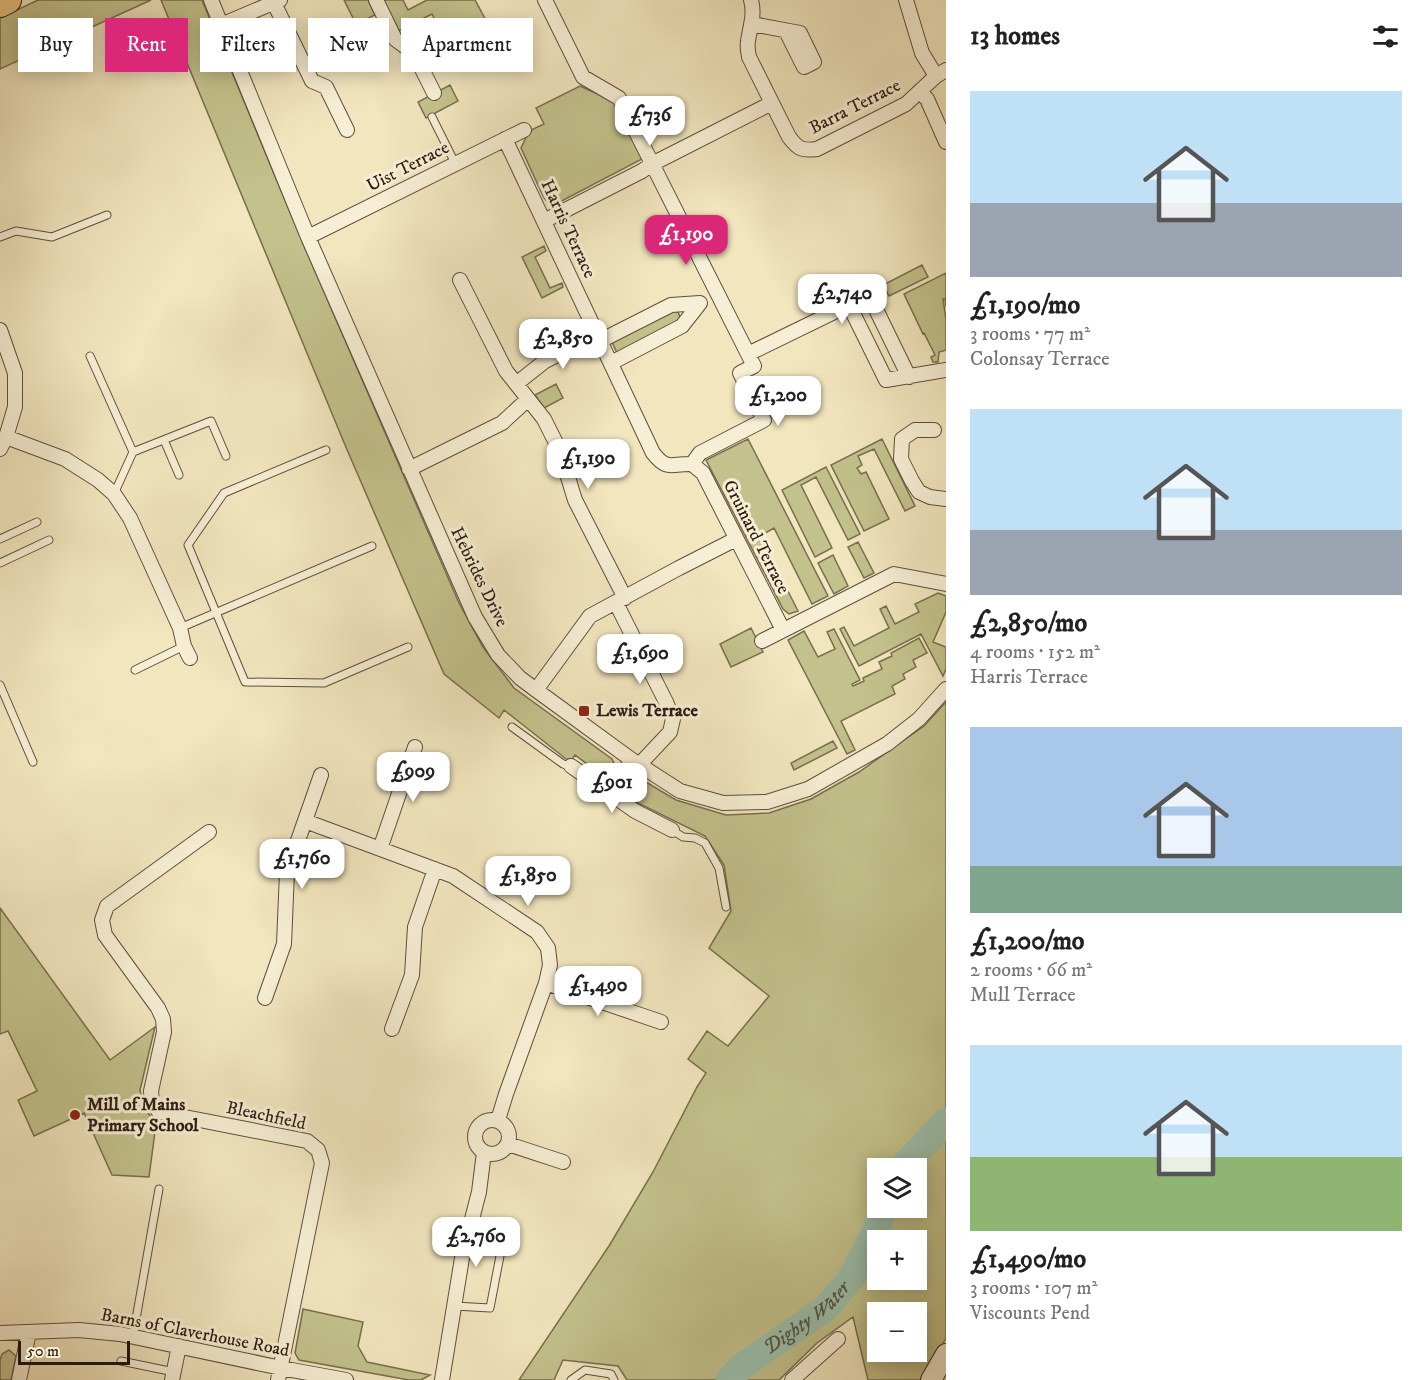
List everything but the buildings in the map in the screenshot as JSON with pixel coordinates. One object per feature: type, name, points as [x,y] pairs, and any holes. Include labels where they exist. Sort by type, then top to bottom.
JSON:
[{"type":"highway","points":[[0,4],[8,0]]},
{"type":"street","name":"Hebrides Drive","points":[[211,0],[218,18]]},
{"type":"street","points":[[376,0],[395,39],[401,44]]},
{"type":"street","points":[[545,0],[583,77],[620,98],[754,366],[740,373],[764,420],[700,453],[692,464]]},
{"type":"street","points":[[544,221],[772,103],[748,57],[753,10],[751,0]]},
{"type":"street","name":"Barra Terrace","points":[[772,103],[789,137],[796,146],[807,150],[817,149],[906,104],[941,73],[922,53],[906,0]]},
{"type":"street","points":[[240,18],[277,2],[312,81],[326,87],[347,130]]},
{"type":"street","points":[[752,24],[786,31]]},
{"type":"street","name":"Hebrides Drive","points":[[240,72],[308,237],[475,617],[498,655],[520,678],[635,762],[680,791],[723,803],[766,802],[808,789],[886,744],[919,719],[946,689]]},
{"type":"street","points":[[424,72],[434,93]]},
{"type":"street","points":[[920,92],[927,99],[946,142]]},
{"type":"street","name":"Uist Terrace","points":[[308,237],[524,130]]},
{"type":"street","name":"Harris Terrace","points":[[505,139],[653,453],[660,463],[670,466],[692,464]]},
{"type":"street","points":[[460,280],[506,371],[544,419],[560,450],[575,500],[673,719],[670,732],[635,762],[610,792]]},
{"type":"street","points":[[516,384],[545,362],[671,305],[700,303],[718,294]]},
{"type":"street","points":[[748,354],[869,294],[909,376]]},
{"type":"street","points":[[610,363],[682,327],[700,303]]},
{"type":"street","points":[[849,305],[886,381],[946,370]]},
{"type":"street","points":[[0,330],[15,373],[15,407],[3,443],[65,459],[98,480],[114,494],[130,518],[180,628],[187,652]]},
{"type":"street","points":[[409,469],[502,423],[528,399]]},
{"type":"street","points":[[934,430],[915,430],[902,440],[901,459],[919,492],[930,498],[946,499]]},
{"type":"street","name":"Gruinard Terrace","points":[[692,464],[703,473],[783,630]]},
{"type":"street","points":[[536,690],[590,616],[736,539]]},
{"type":"street","points":[[762,641],[894,574],[946,584]]},
{"type":"street","points":[[380,849],[415,747]]},
{"type":"street","points":[[571,766],[635,811],[672,830]]},
{"type":"street","points":[[265,998],[284,944],[287,872],[321,775]]},
{"type":"street","points":[[305,821],[453,876],[537,932],[548,948],[550,965],[546,983],[498,1120]]},
{"type":"street","name":"Bleachfield","points":[[209,832],[107,906],[102,920],[105,935],[158,1008],[163,1019],[164,1032],[151,1091],[152,1102],[159,1112],[307,1141],[318,1150],[322,1163],[279,1374]]},
{"type":"street","points":[[392,1029],[412,975],[415,927],[435,869]]},
{"type":"street","points":[[546,983],[661,1022]]},
{"type":"street","points":[[487,1120],[498,1120],[509,1132],[508,1144],[501,1152],[489,1154],[479,1148],[475,1138],[478,1127],[487,1120]]},
{"type":"street","points":[[508,1144],[563,1162]]},
{"type":"street","points":[[441,1380],[462,1258],[479,1192],[484,1152]]},
{"type":"street","name":"Barns of Claverhouse Road","points":[[0,1333],[80,1330],[134,1336],[279,1374],[346,1380]]},
{"type":"street","points":[[19,1380],[29,1332]]},
{"type":"street","points":[[792,1380],[838,1339]]},
{"type":"street","points":[[173,1376],[178,1346]]},
{"type":"street","points":[[931,1380],[946,1354]]},
{"type":"lane","points":[[432,117],[455,163]]},
{"type":"lane","points":[[0,237],[16,231],[52,237],[107,215]]},
{"type":"lane","points":[[90,356],[133,452]]},
{"type":"lane","points":[[114,494],[133,452],[211,421],[226,456]]},
{"type":"lane","points":[[164,440],[179,475]]},
{"type":"lane","points":[[326,450],[224,494],[188,545],[244,682],[324,683],[408,647]]},
{"type":"lane","points":[[0,539],[37,522]]},
{"type":"lane","points":[[0,563],[49,540]]},
{"type":"lane","points":[[180,628],[372,546]]},
{"type":"lane","points":[[135,670],[187,652]]},
{"type":"lane","points":[[0,685],[33,762]]},
{"type":"lane","points":[[512,727],[563,764],[571,766]]},
{"type":"lane","points":[[672,830],[682,837],[695,838],[705,843],[719,868],[726,907]]},
{"type":"lane","points":[[134,1336],[159,1189]]},
{"type":"lane","points":[[454,1306],[490,1308],[504,1235],[472,1220]]},
{"type":"lane","points":[[121,1361],[173,1376]]},
{"type":"lane","points":[[571,1380],[585,1370],[610,1374],[614,1380]]},
{"type":"shaded area","points":[[38,0],[151,0],[112,18],[105,18],[105,21],[93,27],[93,18],[18,18],[18,61],[0,69],[0,18]]},
{"type":"shaded area","points":[[161,0],[202,0],[209,18],[200,18],[200,72],[232,72],[301,239],[459,603],[483,647],[514,688],[612,759],[615,765],[609,774],[602,775],[575,755],[570,762],[504,710],[499,718],[444,674],[345,445],[188,65],[188,18],[168,18]]},
{"type":"shaded area","points":[[344,0],[368,0],[375,15],[369,18],[353,18]]},
{"type":"shaded area","points":[[382,0],[403,0],[408,10],[427,0],[475,0],[485,18],[434,18],[432,14],[424,18],[401,18],[401,30],[398,31]]},
{"type":"shaded area","points":[[450,85],[458,101],[426,118],[418,102]]},
{"type":"shaded area","points":[[580,86],[613,101],[642,159],[556,204],[549,203],[544,198],[521,148],[529,131],[544,124],[536,108]]},
{"type":"shaded area","points":[[544,246],[546,251],[535,257],[550,288],[562,283],[563,287],[542,298],[522,257]]},
{"type":"shaded area","points":[[922,265],[928,277],[889,296],[883,285]]},
{"type":"shaded area","points":[[946,273],[946,307],[945,299],[943,299],[946,350],[939,352],[938,362],[933,362],[931,357],[935,355],[904,294]]},
{"type":"shaded area","points":[[673,311],[678,312],[679,321],[617,353],[612,342]]},
{"type":"shaded area","points":[[556,384],[563,398],[544,408],[535,395]]},
{"type":"shaded area","points":[[748,439],[828,596],[812,604],[774,528],[760,536],[798,611],[789,614],[783,609],[706,460]]},
{"type":"shaded area","points":[[882,439],[915,506],[905,511],[874,449],[858,456],[862,465],[857,468],[861,474],[866,472],[889,519],[864,531],[831,465]]},
{"type":"shaded area","points":[[826,467],[860,534],[848,540],[816,477],[801,485],[832,548],[815,557],[782,490]]},
{"type":"shaded area","points":[[858,542],[874,573],[864,578],[848,547]]},
{"type":"shaded area","points":[[833,555],[848,586],[834,594],[818,563]]},
{"type":"shaded area","points":[[938,593],[946,596],[946,612],[933,642],[946,647],[946,669],[943,676],[921,634],[859,666],[840,629],[844,627],[854,646],[889,628],[880,609],[886,606],[895,624],[919,612],[915,604]]},
{"type":"shaded area","points":[[751,628],[763,652],[731,667],[720,644]]},
{"type":"shaded area","points":[[834,629],[860,680],[852,684],[853,686],[864,681],[863,678],[882,669],[879,662],[892,656],[891,653],[919,638],[927,653],[913,660],[916,667],[903,674],[905,679],[892,686],[895,694],[841,721],[855,750],[847,754],[788,640],[804,631],[818,657],[835,649],[827,632]]},
{"type":"shaded area","points":[[946,702],[946,1338],[922,1380],[868,1380],[853,1317],[817,1343],[779,1380],[627,1380],[618,1366],[563,1360],[554,1380],[519,1380],[609,1246],[653,1172],[706,1073],[688,1059],[707,1031],[728,1046],[769,996],[709,948],[731,911],[724,865],[705,836],[636,802],[626,790],[631,781],[641,779],[676,800],[726,815],[769,813],[811,799],[859,772],[924,726]]},
{"type":"shaded area","points":[[833,741],[837,748],[794,770],[791,763]]},
{"type":"shaded area","points":[[0,908],[110,1060],[155,1027],[140,1090],[143,1106],[156,1124],[149,1177],[112,1175],[84,1113],[34,1136],[18,1100],[37,1091],[8,1031],[0,1034]]},
{"type":"shaded area","points":[[303,1309],[363,1322],[358,1346],[367,1362],[430,1375],[421,1380],[409,1380],[299,1360],[295,1353]]},
{"type":"shaded area","points":[[9,1350],[16,1356],[11,1380],[0,1380],[0,1360],[2,1354]]},
{"type":"waterway","name":"Dighty Water","points":[[911,1158],[946,1121]]},
{"type":"waterway","name":"Dighty Water","points":[[729,1380],[741,1367],[826,1308],[852,1277],[880,1218]]},
{"type":"place","name":"Lewis Terrace","points":[[584,711]]},
{"type":"place","name":"Mill of Mains Primary School","points":[[75,1115]]}]
